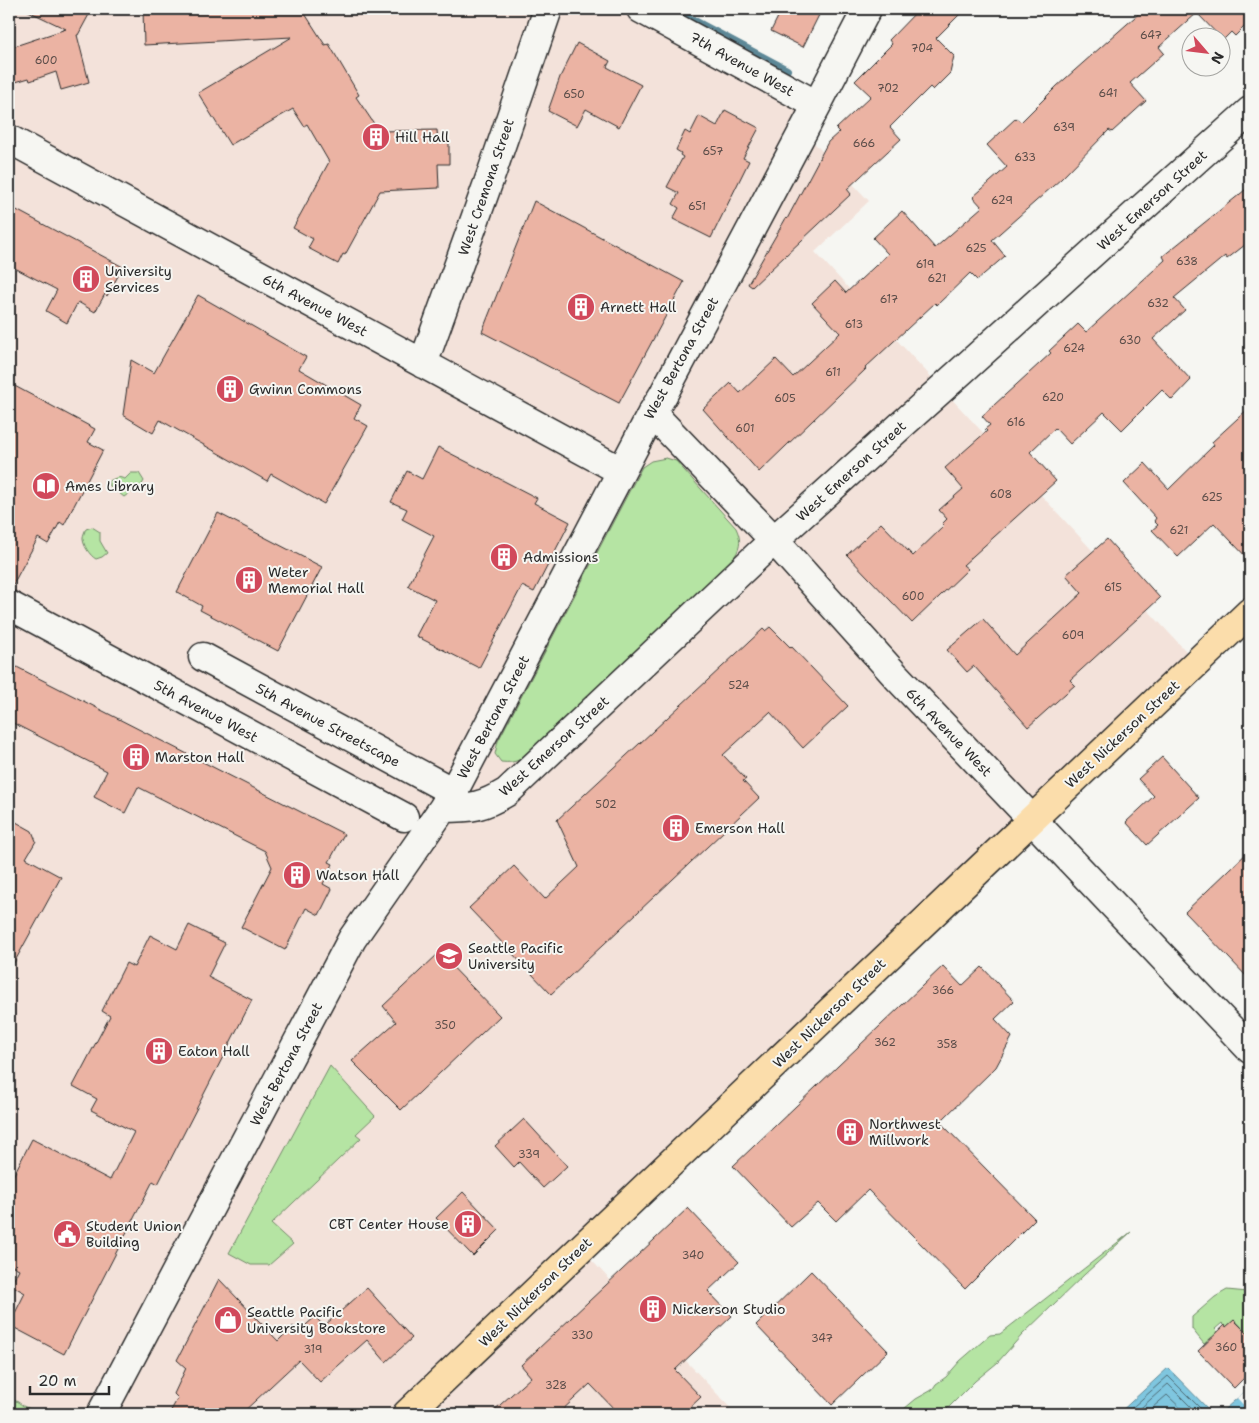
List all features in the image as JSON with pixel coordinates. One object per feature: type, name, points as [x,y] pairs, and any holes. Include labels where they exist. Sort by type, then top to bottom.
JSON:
[{"type":"main road","name":"West Nickerson Street","points":[[407,1414],[1250,612]]},
{"type":"street","name":"West Cremona Street","points":[[423,364],[548,9]]},
{"type":"street","name":"7th Avenue West","points":[[641,9],[817,105]]},
{"type":"street","name":"West Bertona Street","points":[[101,1414],[352,939],[448,800],[867,9]]},
{"type":"street","name":"West Emerson Street","points":[[448,800],[470,808],[489,803],[507,792],[774,540],[1250,111]]},
{"type":"street","name":"6th Avenue West","points":[[9,139],[621,471]]},
{"type":"street","name":"6th Avenue West","points":[[652,412],[774,540],[896,676],[1250,1049]]},
{"type":"street","name":"5th Avenue West","points":[[9,606],[404,817]]},
{"type":"street","name":"5th Avenue Streetscape","points":[[203,657],[448,800]]},
{"type":"shaded area","name":"Seattle Pacific University","points":[[9,9],[641,9],[817,105],[803,131],[869,201],[815,252],[1197,663],[581,1249],[736,1414],[9,1414]]},
{"type":"green space","points":[[666,458],[676,461],[736,528],[740,542],[735,556],[536,749],[524,758],[516,761],[501,762],[495,754],[498,741],[642,467],[651,461]]},
{"type":"green space","points":[[131,473],[139,473],[144,481],[138,491],[131,492],[124,497],[110,486],[109,481],[118,477],[125,479]]},
{"type":"green space","points":[[92,527],[100,532],[100,541],[107,553],[96,559],[87,550],[83,540],[86,529]]},
{"type":"green space","points":[[330,1066],[375,1116],[356,1134],[361,1138],[271,1224],[293,1244],[269,1265],[251,1265],[229,1253]]},
{"type":"green space","points":[[1131,1232],[1085,1274],[1022,1335],[997,1363],[975,1381],[942,1414],[898,1414],[916,1399],[932,1390],[960,1361],[990,1335],[1000,1334]]},
{"type":"green space","points":[[1227,1290],[1250,1293],[1250,1336],[1235,1320],[1226,1327],[1222,1323],[1215,1329],[1219,1333],[1214,1339],[1212,1337],[1204,1344],[1192,1329],[1192,1317],[1215,1297]]},
{"type":"green space","points":[[9,1399],[31,1409],[57,1414],[9,1414]]},
{"type":"water","points":[[1168,1368],[1213,1414],[1118,1414]]},
{"type":"water","points":[[1247,1390],[1250,1394],[1250,1414],[1219,1414]]},
{"type":"pier","points":[[1247,1390],[1250,1394],[1250,1412],[1237,1398]]},
{"type":"building","points":[[24,9],[92,9],[77,35],[89,82],[61,90],[56,72],[30,81],[29,78],[9,84],[9,48],[66,29]]},
{"type":"building","name":"Hill Hall","points":[[143,9],[302,9],[325,45],[329,44],[359,95],[356,97],[379,131],[437,130],[438,142],[449,142],[449,164],[438,164],[439,188],[380,191],[345,255],[343,254],[338,264],[308,248],[313,239],[293,228],[329,162],[307,124],[304,126],[293,109],[230,145],[198,93],[292,37],[144,45]]},
{"type":"building","points":[[782,9],[822,9],[803,47],[771,31]]},
{"type":"building","points":[[919,9],[965,9],[936,38],[954,56],[950,73],[933,90],[930,87],[890,127],[901,139],[847,189],[851,194],[752,287],[748,284],[787,219],[828,142],[839,132],[836,129],[871,96],[855,81],[892,44],[889,40]]},
{"type":"building","points":[[1144,9],[1250,9],[1250,21],[1235,36],[1232,33],[1232,28],[1211,28],[1197,13],[1159,47],[1164,53],[1130,83],[1146,101],[1112,132],[1109,130],[1061,179],[992,240],[1005,256],[977,280],[970,273],[937,305],[935,303],[865,368],[759,472],[703,409],[731,383],[740,393],[776,359],[793,377],[840,333],[812,303],[835,281],[846,293],[888,254],[873,238],[902,211],[935,248],[982,207],[973,197],[1007,167],[987,145],[1016,118],[1021,122],[1057,86]]},
{"type":"building","points":[[577,43],[610,61],[607,67],[641,85],[619,127],[586,109],[577,126],[548,111],[560,77]]},
{"type":"building","points":[[725,110],[759,128],[743,158],[749,161],[711,238],[673,219],[679,208],[673,204],[679,193],[667,187],[683,157],[676,150],[685,131],[690,134],[699,116],[717,126]]},
{"type":"building","points":[[1250,186],[1250,241],[1227,259],[1225,256],[1174,298],[1185,310],[1153,339],[1191,380],[1172,400],[1162,390],[1122,430],[1104,412],[1070,444],[1055,428],[1030,452],[1056,481],[963,565],[968,569],[912,623],[847,555],[881,523],[913,556],[944,526],[942,524],[947,519],[939,510],[963,489],[945,468],[987,431],[985,429],[990,425],[982,416],[1051,353],[1049,351],[1078,324],[1086,332],[1165,260],[1163,256]]},
{"type":"building","name":"Arnett Hall","points":[[534,201],[684,282],[619,403],[482,332]]},
{"type":"building","points":[[9,206],[123,267],[107,296],[105,294],[95,312],[78,302],[67,323],[46,311],[57,290],[9,265]]},
{"type":"building","name":"Gwinn Commons","points":[[198,295],[306,357],[299,369],[361,405],[354,418],[368,426],[324,504],[271,474],[267,481],[160,420],[153,433],[123,415],[131,360],[154,373]]},
{"type":"building","name":"Ames Library","points":[[9,383],[95,429],[88,442],[103,450],[64,525],[60,522],[48,544],[38,538],[10,590],[9,589]]},
{"type":"building","points":[[1250,407],[1250,561],[1214,523],[1178,557],[1152,530],[1158,525],[1154,521],[1156,518],[1124,483],[1145,463],[1169,489],[1214,445],[1212,442]]},
{"type":"building","name":"Admissions","points":[[438,447],[537,498],[534,503],[570,522],[534,592],[522,586],[479,668],[416,636],[435,600],[408,586],[434,536],[402,519],[407,509],[391,502],[407,471],[422,479]]},
{"type":"building","name":"Weter Memorial Hall","points":[[218,513],[322,567],[278,651],[200,610],[202,606],[177,592]]},
{"type":"building","points":[[1107,539],[1160,598],[1070,680],[1075,685],[1028,727],[974,666],[967,672],[947,650],[983,619],[1015,655],[1082,593],[1066,575]]},
{"type":"building","name":"Emerson Hall","points":[[770,627],[791,646],[848,706],[803,748],[770,712],[723,755],[746,779],[743,781],[759,798],[551,994],[469,908],[514,866],[545,899],[579,867],[557,820],[763,629],[765,631]]},
{"type":"building","points":[[9,663],[344,834],[329,862],[333,864],[323,884],[332,889],[319,915],[306,908],[285,950],[241,927],[272,867],[265,851],[138,787],[125,813],[94,797],[107,771],[9,721]]},
{"type":"building","points":[[1162,757],[1199,798],[1147,845],[1126,822],[1154,796],[1138,779]]},
{"type":"building","points":[[9,818],[32,831],[36,841],[26,858],[61,877],[9,972]]},
{"type":"building","points":[[1250,850],[1250,980],[1185,912]]},
{"type":"building","points":[[189,925],[225,943],[208,977],[252,1000],[158,1184],[153,1181],[64,1354],[9,1325],[25,1293],[11,1285],[19,1269],[9,1264],[9,1184],[32,1139],[110,1180],[134,1132],[91,1110],[97,1099],[73,1086],[110,1016],[102,1011],[126,963],[134,967],[150,935],[177,949]]},
{"type":"building","points":[[439,953],[500,1016],[401,1110],[352,1061],[396,1022],[383,1006]]},
{"type":"building","points":[[943,966],[962,986],[982,967],[1014,1001],[995,1019],[1012,1037],[996,1067],[940,1122],[1035,1219],[965,1289],[868,1190],[836,1221],[818,1203],[791,1227],[733,1166]]},
{"type":"building","points":[[524,1119],[567,1166],[543,1188],[519,1162],[514,1167],[495,1146]]},
{"type":"building","name":"CBT Center House","points":[[463,1192],[499,1230],[473,1256],[436,1218]]},
{"type":"building","name":"Nickerson Studio","points":[[688,1208],[739,1262],[708,1291],[732,1316],[675,1370],[701,1397],[683,1414],[619,1414],[590,1384],[558,1414],[490,1414],[531,1377],[521,1365]]},
{"type":"building","points":[[811,1271],[888,1351],[832,1405],[756,1325]]},
{"type":"building","points":[[219,1279],[278,1341],[293,1326],[298,1332],[315,1317],[324,1326],[367,1288],[412,1338],[386,1362],[367,1340],[320,1382],[299,1360],[241,1414],[169,1414],[178,1398],[174,1394],[186,1368],[177,1360]]},
{"type":"building","points":[[1234,1320],[1250,1336],[1250,1372],[1234,1388],[1198,1351],[1225,1325],[1226,1327]]},
{"type":"waterway","points":[[672,9],[787,70]]},
{"type":"place","name":"Hill Hall","points":[[376,137]]},
{"type":"place","name":"University Services","points":[[86,279]]},
{"type":"place","name":"Arnett Hall","points":[[581,307]]},
{"type":"place","name":"Gwinn Commons","points":[[230,389]]},
{"type":"place","name":"Ames Library","points":[[46,486]]},
{"type":"place","name":"Admissions","points":[[504,557]]},
{"type":"place","name":"Weter Memorial Hall","points":[[249,580]]},
{"type":"place","name":"Marston Hall","points":[[136,757]]},
{"type":"place","name":"Emerson Hall","points":[[676,828]]},
{"type":"place","name":"Watson Hall","points":[[297,875]]},
{"type":"place","name":"Seattle Pacific University","points":[[449,956]]},
{"type":"place","name":"Eaton Hall","points":[[159,1051]]},
{"type":"place","name":"Northwest Millwork","points":[[850,1132]]},
{"type":"place","name":"CBT Center House","points":[[468,1224]]},
{"type":"place","name":"Student Union Building","points":[[67,1234]]},
{"type":"place","name":"Nickerson Studio","points":[[653,1309]]},
{"type":"place","name":"Seattle Pacific University Bookstore","points":[[228,1320]]}]
